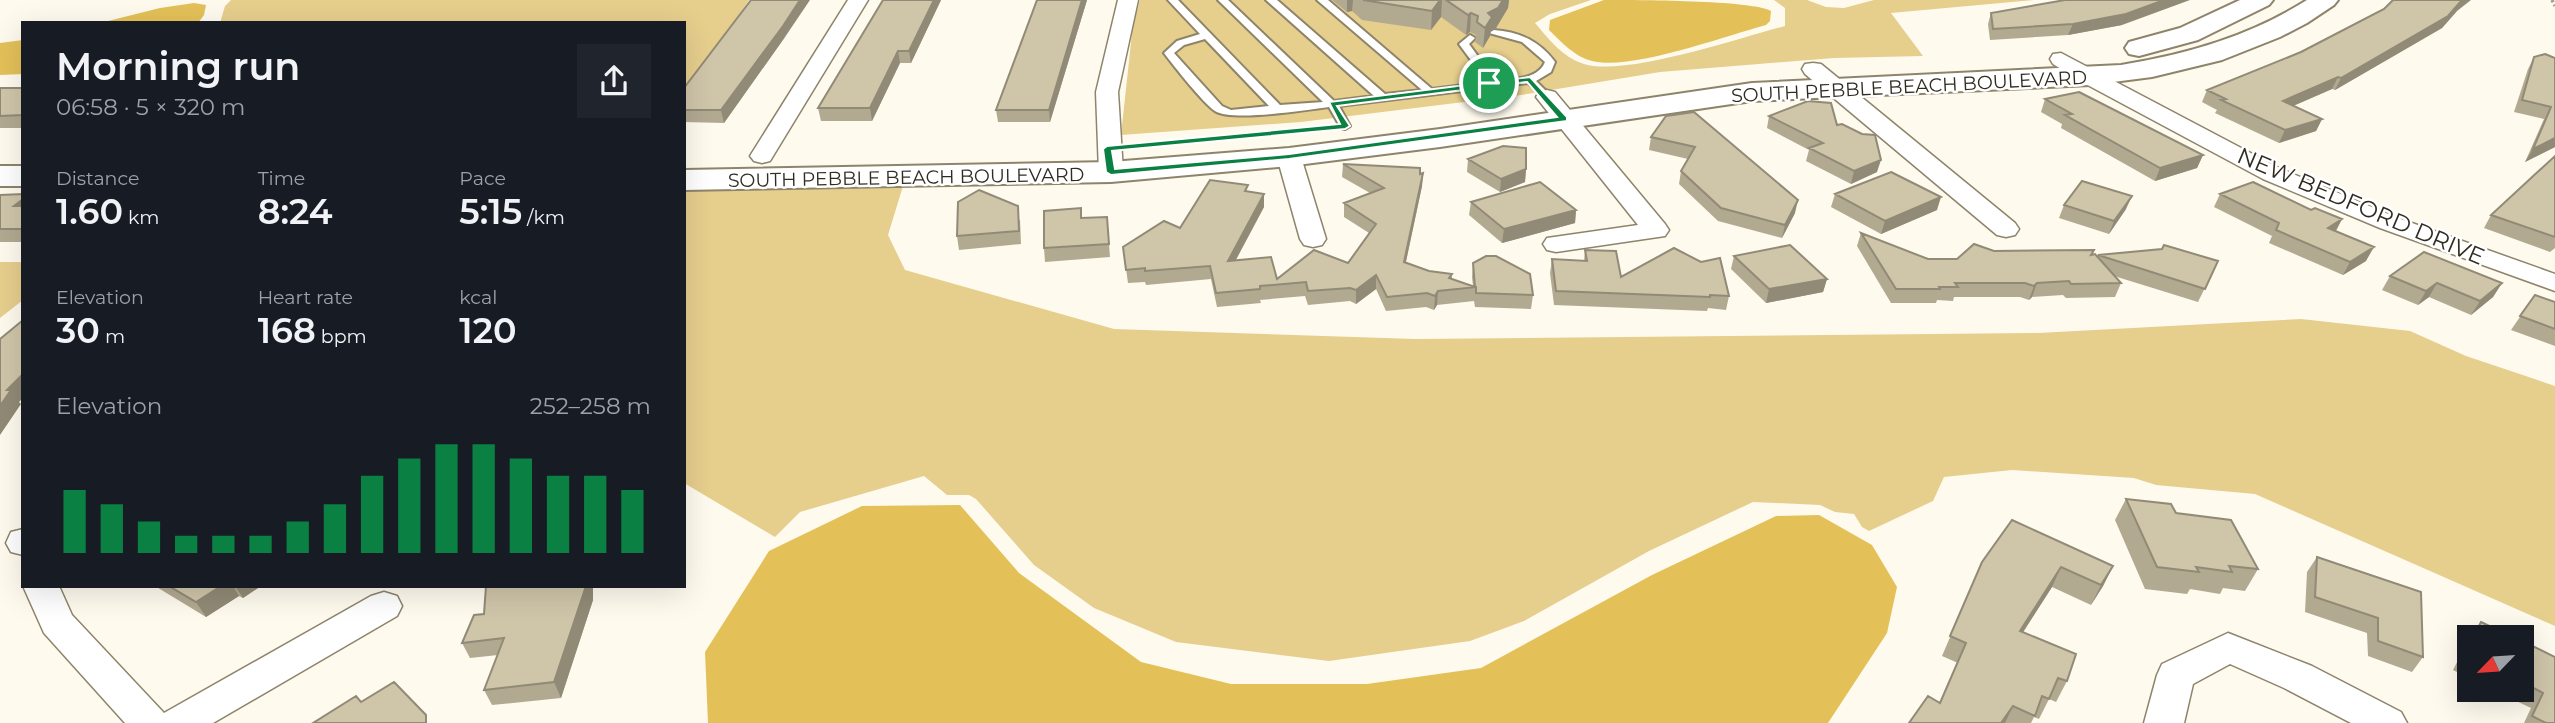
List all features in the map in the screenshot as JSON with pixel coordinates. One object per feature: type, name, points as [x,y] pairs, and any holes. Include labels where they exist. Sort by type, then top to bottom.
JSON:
[{"type":"street","points":[[762,156],[858,0]]},
{"type":"street","points":[[1109,160],[1107,92],[1128,0]]},
{"type":"street","name":"SOUTH PEBBLE BEACH BOULEVARD","points":[[686,155],[1109,160],[1289,157],[1547,99],[1732,71],[2061,59],[2136,49],[2189,34],[2260,0]]},
{"type":"street","name":"SOUTH PEBBLE BEACH BOULEVARD","points":[[686,180],[802,180],[1109,160],[1339,115],[1547,99],[2090,78],[2166,67],[2219,53],[2297,19],[2325,0]]},
{"type":"street","name":"NEW BEDFORD DRIVE","points":[[2061,59],[2090,78],[2272,173],[2389,223],[2555,283]]},
{"type":"street","points":[[1813,69],[2006,229]]},
{"type":"street","points":[[1547,99],[1656,230],[1556,244]]},
{"type":"street","points":[[0,150],[21,150]]},
{"type":"street","points":[[1289,157],[1313,239]]},
{"type":"street","points":[[0,176],[21,176]]},
{"type":"street","points":[[42,588],[57,623],[149,723]]},
{"type":"street","points":[[179,723],[384,606]]},
{"type":"street","points":[[2164,723],[2176,675],[2228,647],[2298,677],[2387,723]]},
{"type":"lane","points":[[1174,0],[1278,110]]},
{"type":"lane","points":[[1223,0],[1339,115]]},
{"type":"lane","points":[[1272,0],[1382,97]]},
{"type":"lane","points":[[1322,0],[1428,90]]},
{"type":"lane","points":[[1470,38],[1464,44],[1469,54],[1504,82],[1547,99],[1547,70],[1550,62],[1538,47],[1515,34],[1494,33]]},
{"type":"lane","points":[[1207,36],[1180,43],[1171,48],[1169,53],[1218,108],[1230,113],[1278,110],[1339,115],[1382,97],[1504,82]]},
{"type":"path","points":[[2552,0],[2555,6]]},
{"type":"shaded area","points":[[231,0],[749,0],[686,91],[686,21],[221,21],[225,6]]},
{"type":"shaded area","points":[[1140,0],[1591,0],[1550,14],[1535,23],[1556,47],[1569,57],[1584,64],[1603,67],[1653,61],[1785,26],[1785,8],[1774,0],[1807,0],[1826,7],[1844,8],[1874,0],[2034,0],[1891,13],[1923,56],[1834,58],[1660,72],[1521,95],[1301,122],[1121,135],[1133,24]]},
{"type":"shaded area","points":[[1604,0],[1718,3],[1760,7],[1771,11],[1770,21],[1766,25],[1678,51],[1609,63],[1580,56],[1549,30],[1550,20]]},
{"type":"shaded area","points":[[194,3],[206,5],[200,21],[108,21]]},
{"type":"shaded area","points":[[21,40],[21,74],[0,75],[0,43]]},
{"type":"shaded area","points":[[903,186],[888,235],[905,270],[1114,329],[1415,339],[2038,333],[2301,319],[2410,331],[2466,356],[2555,386],[2555,626],[2255,494],[2156,485],[2134,478],[2012,470],[1944,477],[1933,501],[1869,531],[1862,527],[1854,514],[1835,512],[1820,505],[1753,502],[1649,551],[1524,621],[1470,641],[1329,661],[1176,642],[1094,608],[1034,565],[976,499],[969,495],[947,495],[924,476],[800,512],[775,537],[686,484],[686,187]]},
{"type":"shaded area","points":[[0,262],[21,262],[21,302],[0,318]]},
{"type":"shaded area","points":[[960,505],[1019,573],[1141,662],[1231,684],[1367,684],[1481,668],[1652,575],[1776,516],[1819,515],[1872,545],[1897,587],[1887,633],[1828,723],[708,723],[705,652],[769,551],[862,506]]},
{"type":"building","points":[[751,0],[800,0],[721,110],[686,110],[686,85]]},
{"type":"building","points":[[883,0],[934,0],[909,51],[898,51],[870,108],[818,108]]},
{"type":"building","points":[[1037,0],[1082,0],[1049,110],[996,110]]},
{"type":"building","points":[[1363,0],[1440,0],[1432,11]]},
{"type":"building","points":[[1446,0],[1503,0],[1498,8],[1488,13],[1492,17],[1485,28],[1477,22],[1478,16],[1471,13],[1468,15]]},
{"type":"building","points":[[2065,0],[2164,0],[2126,14],[2073,24],[1993,29],[1991,13]]},
{"type":"building","points":[[2393,0],[2462,0],[2448,16],[2341,78],[2283,101],[2322,119],[2285,130],[2221,100],[2226,99],[2207,90],[2301,52],[2384,9]]},
{"type":"building","points":[[2545,54],[2555,58],[2555,138],[2533,149],[2551,107],[2522,100],[2534,57]]},
{"type":"building","points":[[0,88],[21,88],[21,115],[0,116]]},
{"type":"building","points":[[2079,92],[2203,155],[2160,168],[2065,115],[2072,114],[2045,99]]},
{"type":"building","points":[[1808,101],[1831,103],[1837,125],[1842,124],[1862,134],[1875,135],[1881,160],[1854,171],[1809,148],[1823,143],[1769,116]]},
{"type":"building","points":[[1694,112],[1798,200],[1785,225],[1721,208],[1681,171],[1695,147],[1651,137],[1666,116]]},
{"type":"building","points":[[1503,146],[1526,148],[1526,169],[1501,179],[1468,159]]},
{"type":"building","points":[[2555,156],[2555,237],[2491,215]]},
{"type":"building","points":[[1343,164],[1420,168],[1420,174],[1423,173],[1404,262],[1429,271],[1452,274],[1449,278],[1475,287],[1473,263],[1486,256],[1496,256],[1530,274],[1533,295],[1476,293],[1476,287],[1438,291],[1435,296],[1427,293],[1387,297],[1376,275],[1356,290],[1350,288],[1308,291],[1306,282],[1216,293],[1210,266],[1126,270],[1123,247],[1164,221],[1180,228],[1210,180],[1248,185],[1245,191],[1264,194],[1228,261],[1271,257],[1277,279],[1314,250],[1348,263],[1376,224],[1344,203],[1384,188]]},
{"type":"building","points":[[1891,172],[1941,197],[1885,221],[1835,194]]},
{"type":"building","points":[[2082,181],[2132,196],[2114,221],[2064,205]]},
{"type":"building","points":[[1540,182],[1576,210],[1504,229],[1471,202]]},
{"type":"building","points":[[2253,182],[2311,210],[2315,208],[2342,219],[2328,228],[2374,247],[2350,262],[2276,230],[2279,223],[2220,194]]},
{"type":"building","points":[[979,190],[1018,206],[1019,231],[957,236],[958,202]]},
{"type":"building","points":[[21,194],[21,201],[14,206],[21,206],[21,229],[0,229],[0,195]]},
{"type":"building","points":[[1081,208],[1081,218],[1107,217],[1109,244],[1044,248],[1044,211]]},
{"type":"building","points":[[1861,233],[1928,259],[1957,259],[1974,244],[1994,251],[2094,250],[2091,255],[2095,254],[2121,283],[2071,284],[2069,281],[2037,283],[2034,286],[2025,283],[1955,283],[1958,287],[1896,289]]},
{"type":"building","points":[[1790,245],[1827,279],[1769,289],[1734,256]]},
{"type":"building","points":[[2164,245],[2218,261],[2205,289],[2098,255],[2162,249]]},
{"type":"building","points":[[1674,248],[1701,262],[1720,258],[1729,296],[1556,291],[1552,259],[1587,261],[1585,250],[1616,251],[1621,277]]},
{"type":"building","points":[[2424,252],[2502,283],[2480,301],[2437,283],[2426,291],[2390,276]]},
{"type":"building","points":[[2535,295],[2555,302],[2555,329],[2520,316]]},
{"type":"building","points":[[21,322],[21,376],[7,390],[11,390],[0,406],[0,339]]},
{"type":"building","points":[[2126,499],[2171,504],[2176,513],[2231,520],[2258,569],[2229,566],[2232,572],[2196,567],[2199,572],[2157,567]]},
{"type":"building","points":[[2012,520],[2113,566],[2101,585],[2061,567],[2020,631],[2076,654],[2067,681],[2058,678],[2049,699],[2042,696],[2035,716],[2013,706],[2001,723],[1909,723],[1928,696],[1940,703],[1966,643],[1950,636],[1982,562]]},
{"type":"building","points":[[2317,557],[2421,592],[2423,657],[2378,641],[2378,618],[2315,597]]},
{"type":"building","points":[[172,588],[218,588],[196,602]]},
{"type":"building","points":[[486,588],[585,588],[554,682],[484,690],[504,638],[462,643],[474,615],[484,614]]},
{"type":"building","points":[[2534,647],[2555,657],[2555,723],[2546,723],[2532,716],[2543,693],[2534,688]]},
{"type":"building","points":[[394,682],[426,715],[426,723],[313,723],[356,696],[361,702]]},
{"type":"route","points":[[1530,80],[1564,119],[1289,157],[1111,172],[1107,149],[1345,126],[1332,104],[1489,83],[1530,80]]}]
